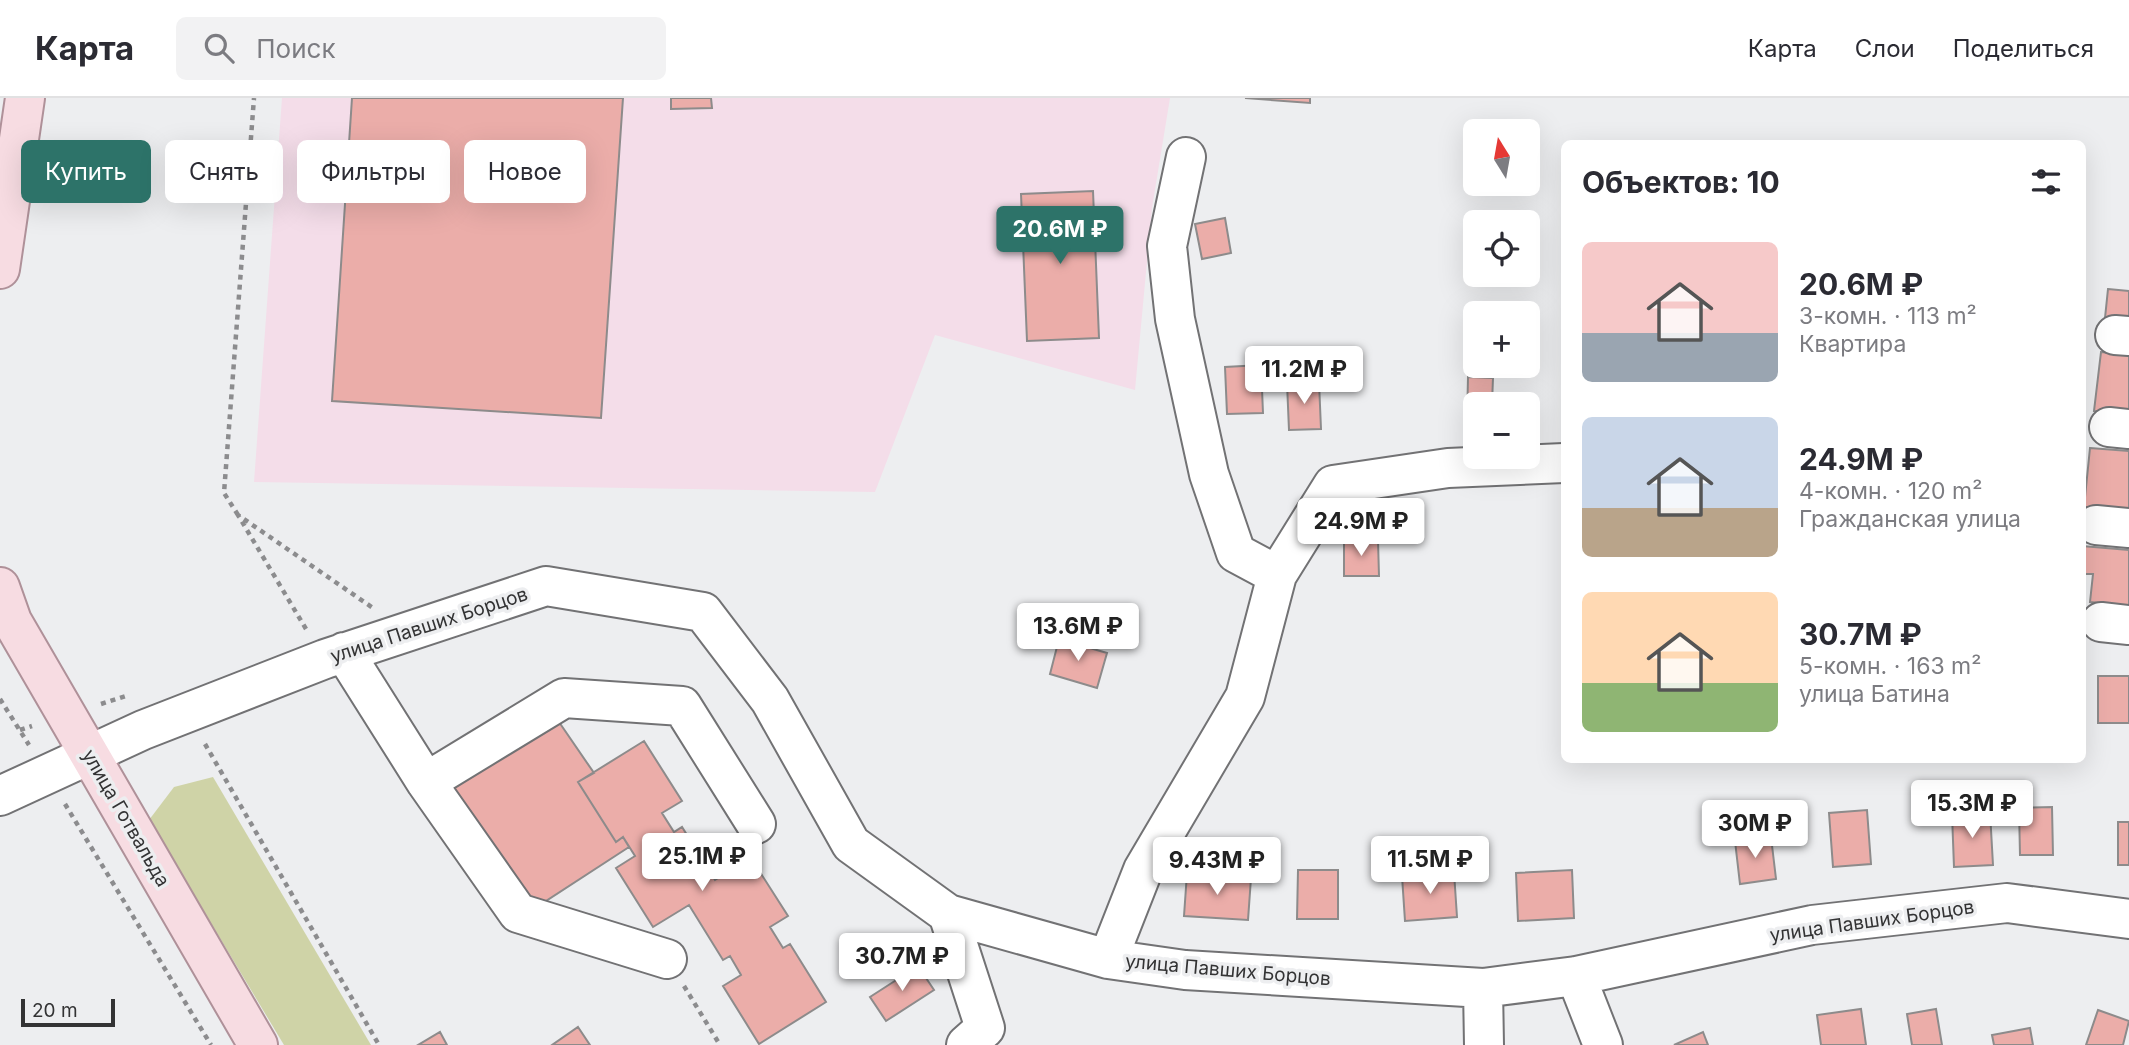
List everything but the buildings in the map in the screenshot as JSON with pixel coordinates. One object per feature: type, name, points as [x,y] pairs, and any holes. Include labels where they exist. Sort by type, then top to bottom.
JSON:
[{"type":"main road","points":[[0,269],[9,146],[25,98]]},
{"type":"main road","name":"улица Готвальда","points":[[0,587],[12,621],[258,1045]]},
{"type":"street","points":[[1186,157],[1167,246],[1175,319],[1209,474],[1236,553],[1277,575]]},
{"type":"street","points":[[1108,959],[1143,870],[1245,697],[1277,575],[1333,485],[1448,468],[1561,463]]},
{"type":"street","name":"улица Павших Борцов","points":[[0,796],[143,730],[334,656],[545,586],[704,612],[770,700],[851,844],[948,915],[1108,959],[1185,970],[1483,989],[1576,976],[1812,925],[2007,903],[2129,919]]},
{"type":"street","points":[[334,656],[518,914],[667,959]]},
{"type":"street","points":[[426,782],[564,698],[681,706],[755,824]]},
{"type":"street","points":[[948,915],[981,1039]]},
{"type":"street","points":[[1576,976],[1603,1045]]},
{"type":"street","points":[[1483,989],[1484,1045]]},
{"type":"path","points":[[254,98],[224,493],[334,656]]},
{"type":"path","points":[[238,515],[407,631]]},
{"type":"path","points":[[20,730],[130,694]]},
{"type":"path","points":[[0,699],[211,1045]]},
{"type":"path","points":[[187,713],[379,1045]]},
{"type":"path","points":[[667,959],[720,1045]]},
{"type":"shaded area","points":[[282,98],[1170,98],[1152,208],[1135,390],[935,335],[875,492],[254,482],[274,203],[283,203],[283,140],[279,140]]},
{"type":"green space","points":[[213,777],[371,1045],[284,1045],[149,820],[174,787]]}]
